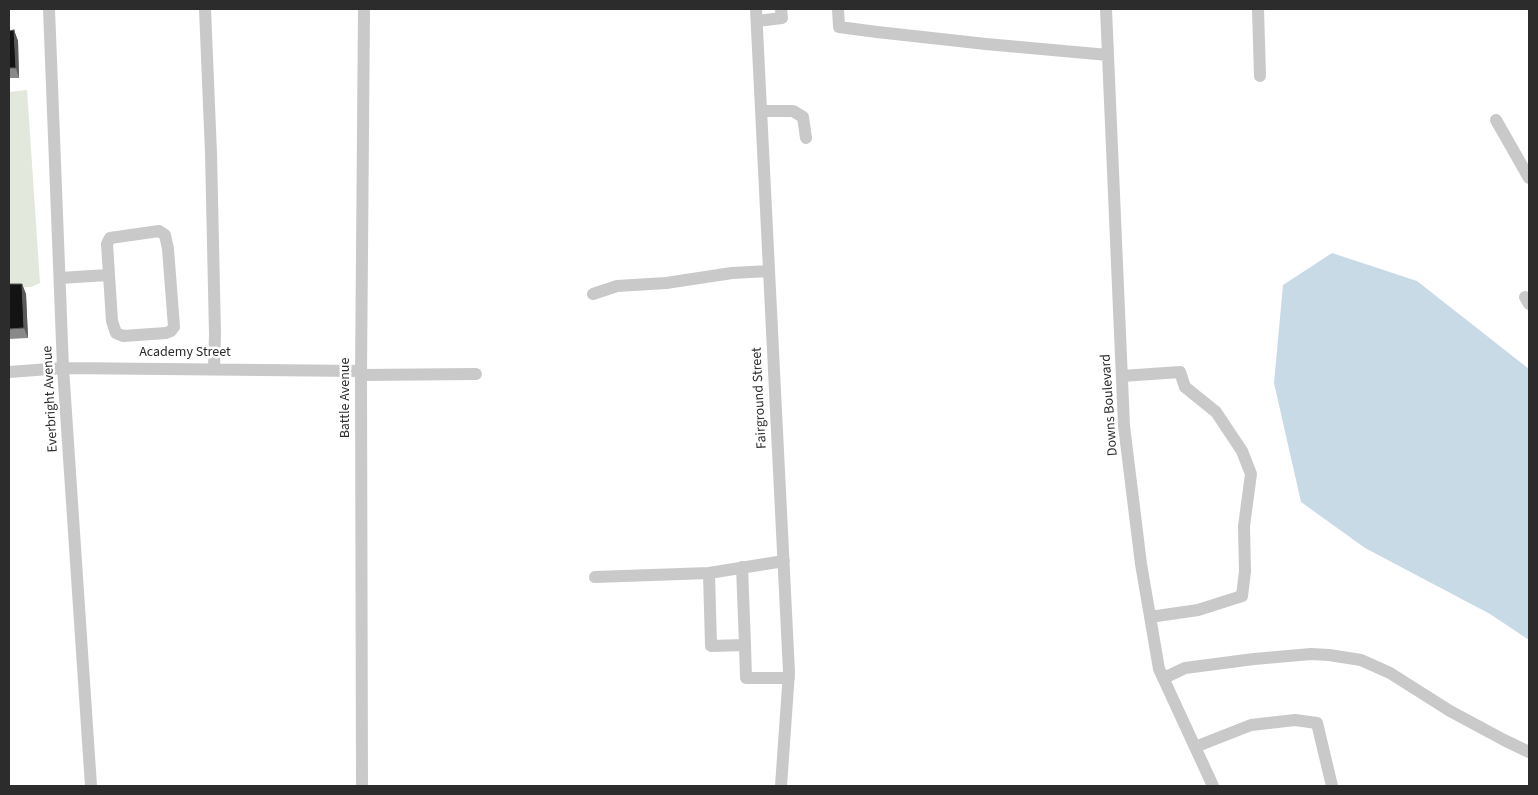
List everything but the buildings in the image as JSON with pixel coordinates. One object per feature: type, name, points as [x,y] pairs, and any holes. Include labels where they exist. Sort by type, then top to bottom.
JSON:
[{"type":"street","name":"Everbright Avenue","points":[[49,9],[63,368],[91,786]]},
{"type":"street","points":[[205,9],[211,153],[214,368]]},
{"type":"street","name":"Battle Avenue","points":[[362,786],[361,373],[364,9]]},
{"type":"street","points":[[756,15],[782,18],[781,9]]},
{"type":"street","points":[[838,9],[839,27],[986,44],[1108,54]]},
{"type":"street","name":"Downs Boulevard","points":[[1106,9],[1122,376],[1126,436],[1141,564],[1160,669],[1213,786]]},
{"type":"street","points":[[1258,9],[1260,76]]},
{"type":"street","name":"Fairground Street","points":[[756,15],[789,678],[781,786]]},
{"type":"street","points":[[761,111],[793,111],[803,117],[806,138]]},
{"type":"street","points":[[1496,120],[1529,178]]},
{"type":"street","points":[[159,231],[164,235],[168,249],[174,327],[171,331],[123,336],[116,333],[112,321],[108,275],[107,244],[110,238],[159,231]]},
{"type":"street","points":[[593,294],[617,286],[666,283],[769,271]]},
{"type":"street","points":[[60,278],[108,275]]},
{"type":"street","name":"Academy Street","points":[[9,372],[63,368],[214,368],[361,373],[476,374]]},
{"type":"street","points":[[1122,376],[1180,372],[1185,387],[1216,412],[1242,451],[1251,474],[1244,526],[1245,571],[1242,596],[1198,610],[1150,617]]},
{"type":"street","points":[[595,577],[709,573],[784,561]]},
{"type":"street","points":[[742,567],[746,678],[789,678]]},
{"type":"street","points":[[709,573],[711,646],[745,644]]},
{"type":"street","points":[[1164,678],[1185,668],[1264,658],[1311,654],[1361,660],[1390,673],[1450,710],[1529,752]]},
{"type":"street","points":[[1195,747],[1251,725],[1295,720],[1317,723],[1332,786]]},
{"type":"shaded area","points":[[27,90],[40,283],[31,287],[9,288],[9,92]]},
{"type":"water","points":[[1332,253],[1417,281],[1529,369],[1529,640],[1490,614],[1365,548],[1301,502],[1274,383],[1283,285]]}]
